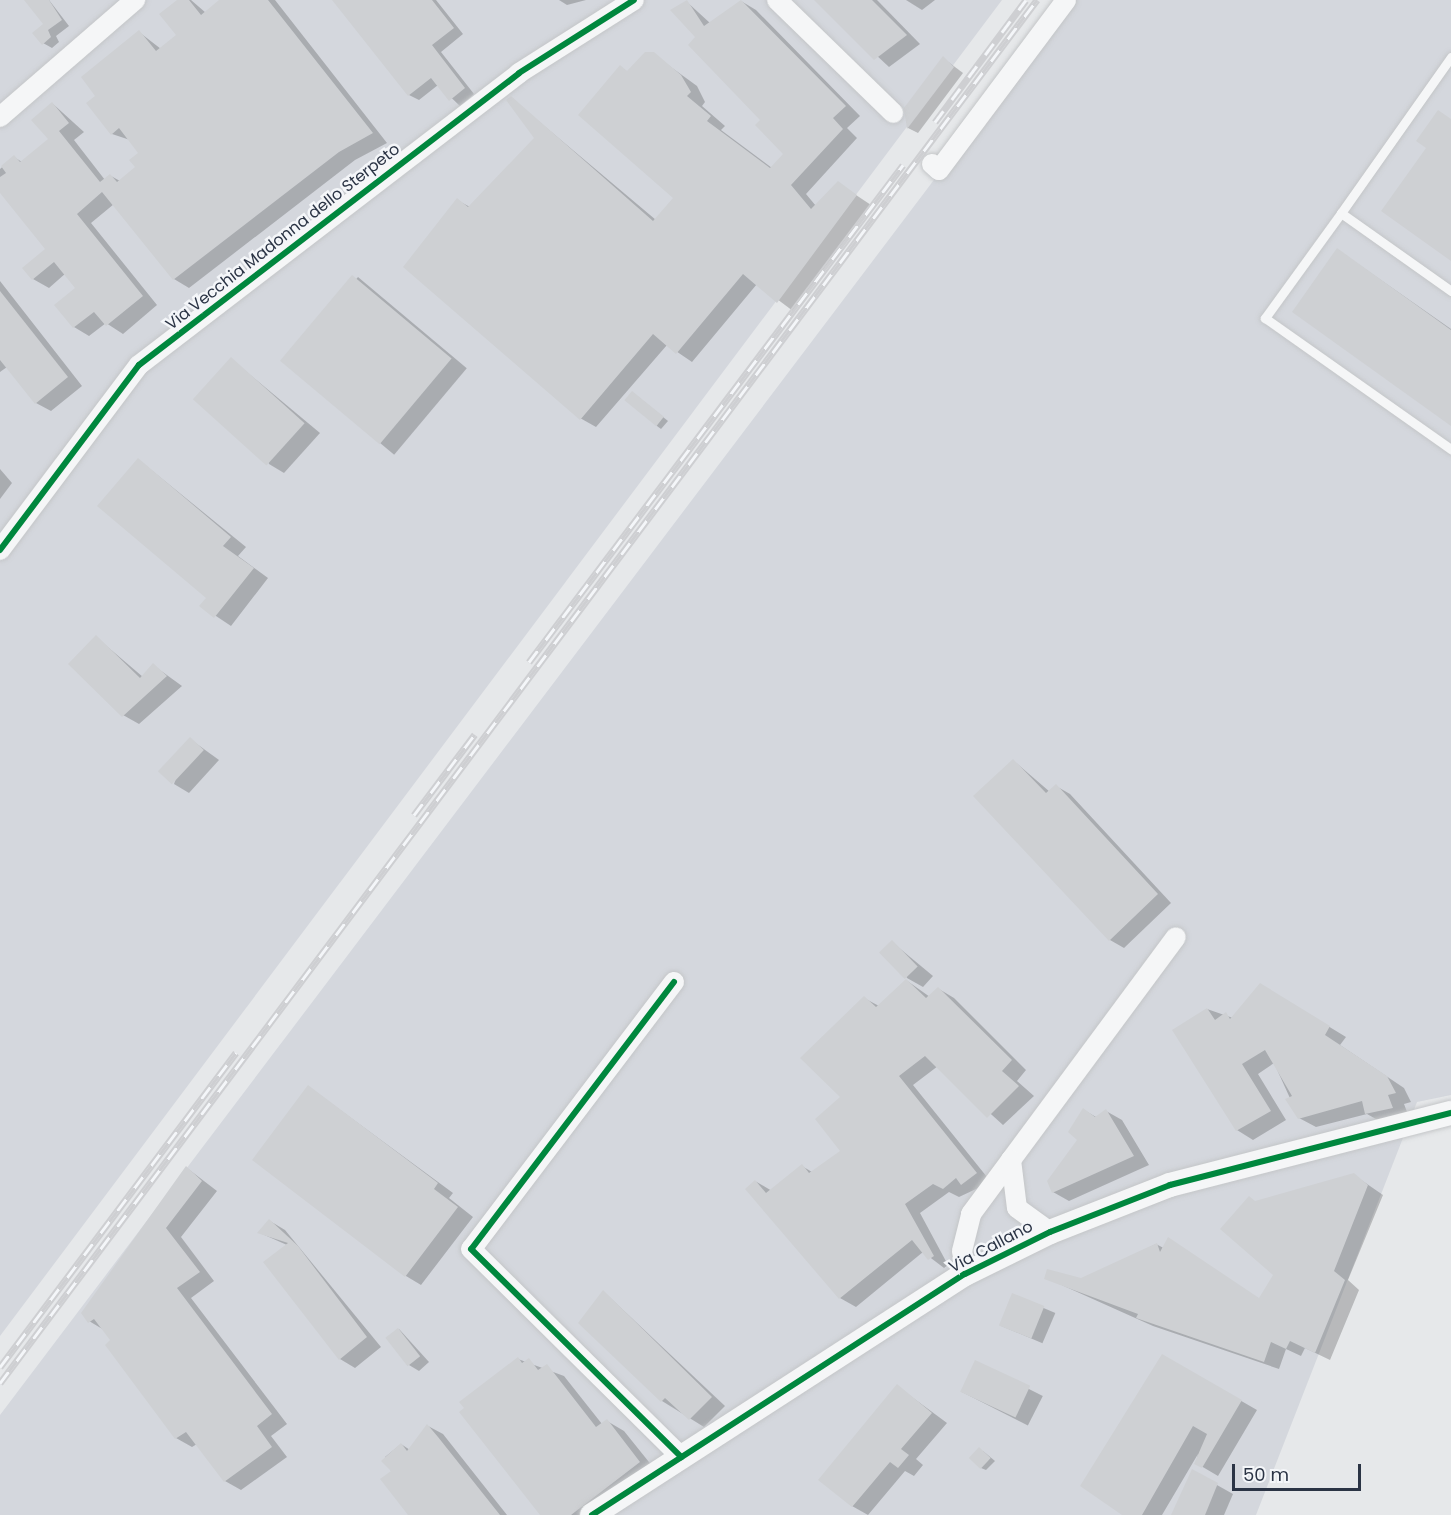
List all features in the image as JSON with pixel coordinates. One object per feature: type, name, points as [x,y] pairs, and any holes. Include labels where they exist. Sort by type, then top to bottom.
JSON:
[{"type":"street","points":[[0,117],[135,0]]},
{"type":"street","name":"Via Vecchia Madonna dello Sterpeto","points":[[0,550],[139,365],[519,73],[634,0]]},
{"type":"street","points":[[777,0],[893,113]]},
{"type":"street","points":[[932,164],[939,170],[1066,0]]},
{"type":"street","points":[[965,1274],[962,1251],[971,1214],[1176,937]]},
{"type":"street","points":[[674,982],[471,1249],[681,1457]]},
{"type":"street","name":"Via Callano","points":[[592,1515],[965,1274],[1050,1232],[1170,1185],[1451,1113]]},
{"type":"street","points":[[1011,1160],[1017,1208],[1050,1232]]},
{"type":"lane","points":[[1451,57],[1265,318],[1451,448]]},
{"type":"lane","points":[[1341,213],[1451,291]]},
{"type":"shaded area","points":[[0,0],[1002,0],[0,1336]]},
{"type":"shaded area","points":[[1070,0],[1451,0],[1451,1095],[1417,1102],[1256,1515],[0,1515],[0,1415]]},
{"type":"building","points":[[24,0],[49,0],[62,20],[48,30],[51,37],[42,45],[32,33],[43,24]]},
{"type":"building","points":[[177,0],[189,0],[201,15],[219,0],[268,0],[373,133],[339,152],[173,280],[102,192],[77,214],[143,296],[106,326],[94,312],[73,328],[54,305],[75,288],[54,262],[32,280],[22,268],[45,249],[0,193],[0,177],[6,173],[1,166],[14,155],[20,162],[48,139],[31,120],[52,102],[69,123],[59,131],[100,182],[110,174],[117,182],[135,167],[129,160],[138,153],[119,128],[111,135],[86,103],[95,96],[81,77],[139,30],[156,51],[176,35],[159,14]]},
{"type":"building","points":[[332,0],[432,0],[454,28],[432,45],[465,88],[449,101],[431,78],[408,96]]},
{"type":"building","points":[[687,0],[704,26],[741,0],[846,106],[833,118],[843,129],[791,185],[811,209],[838,181],[857,195],[777,303],[743,274],[676,354],[653,334],[580,420],[403,267],[457,198],[468,207],[534,138],[506,100],[511,96],[653,221],[673,198],[578,115],[620,65],[627,71],[645,52],[654,52],[681,75],[691,92],[687,96],[711,116],[707,121],[770,168],[783,154],[755,125],[760,120],[688,45],[695,37],[670,10]]},
{"type":"building","points":[[814,0],[872,0],[907,35],[874,60]]},
{"type":"building","points":[[943,56],[954,67],[907,129],[904,108]]},
{"type":"building","points":[[1438,110],[1451,119],[1451,261],[1381,211],[1426,148],[1416,141]]},
{"type":"building","points":[[1337,248],[1451,330],[1451,426],[1292,312]]},
{"type":"building","points":[[352,275],[452,359],[380,444],[280,361]]},
{"type":"building","points":[[0,291],[68,377],[35,404],[0,360]]},
{"type":"building","points":[[231,357],[305,423],[266,466],[193,399]]},
{"type":"building","points":[[632,391],[664,417],[656,426],[624,400]]},
{"type":"building","points":[[138,458],[231,537],[223,546],[254,568],[214,618],[199,606],[206,598],[97,506]]},
{"type":"building","points":[[96,635],[140,678],[153,663],[167,676],[122,717],[68,664]]},
{"type":"building","points":[[190,737],[204,750],[172,784],[158,771]]},
{"type":"building","points":[[1013,759],[1046,793],[1056,784],[1158,894],[1109,941],[973,796]]},
{"type":"building","points":[[892,940],[918,967],[905,979],[879,953]]},
{"type":"building","points":[[906,979],[926,998],[938,987],[1012,1060],[1002,1071],[1019,1086],[987,1118],[925,1056],[899,1076],[977,1173],[961,1185],[956,1178],[943,1189],[933,1184],[905,1204],[934,1256],[928,1260],[912,1240],[839,1299],[745,1189],[755,1180],[766,1193],[802,1164],[809,1173],[840,1151],[815,1119],[840,1097],[800,1058],[864,996],[876,1007]]},
{"type":"building","points":[[1260,983],[1330,1026],[1325,1035],[1387,1076],[1396,1093],[1388,1095],[1393,1108],[1365,1114],[1362,1101],[1298,1119],[1285,1099],[1292,1096],[1265,1050],[1242,1064],[1271,1111],[1236,1131],[1172,1030],[1207,1008],[1215,1020],[1226,1012],[1230,1019]]},
{"type":"building","points":[[308,1085],[438,1183],[434,1189],[458,1207],[405,1277],[252,1160]]},
{"type":"building","points":[[1083,1108],[1095,1117],[1106,1109],[1134,1156],[1052,1193],[1047,1181],[1077,1140],[1068,1132]]},
{"type":"building","points":[[186,1166],[202,1181],[166,1228],[200,1272],[177,1288],[272,1414],[257,1426],[272,1447],[224,1482],[186,1432],[175,1439],[105,1345],[110,1340],[94,1319],[88,1323],[81,1313]]},
{"type":"building","points":[[1354,1173],[1368,1185],[1334,1271],[1345,1280],[1315,1353],[1290,1341],[1286,1349],[1271,1342],[1264,1362],[1136,1318],[1138,1314],[1044,1279],[1047,1269],[1081,1278],[1157,1243],[1160,1252],[1168,1237],[1259,1298],[1273,1275],[1220,1229],[1249,1196],[1255,1201]]},
{"type":"building","points":[[269,1219],[298,1246],[367,1337],[339,1360],[263,1262],[288,1243],[257,1233]]},
{"type":"building","points":[[603,1290],[712,1397],[689,1420],[665,1398],[661,1402],[578,1323]]},
{"type":"building","points":[[1012,1293],[1044,1306],[1031,1339],[999,1325]]},
{"type":"building","points":[[398,1328],[420,1356],[408,1366],[385,1338]]},
{"type":"building","points":[[1162,1354],[1242,1400],[1202,1468],[1194,1464],[1207,1434],[1193,1426],[1142,1515],[1122,1515],[1080,1486]]},
{"type":"building","points":[[518,1357],[522,1363],[529,1358],[538,1370],[547,1364],[596,1427],[607,1419],[640,1462],[571,1515],[540,1515],[459,1412],[464,1408],[459,1402]]},
{"type":"building","points":[[975,1360],[1030,1386],[1015,1418],[960,1392]]},
{"type":"building","points":[[897,1384],[932,1413],[901,1449],[909,1455],[898,1468],[890,1462],[852,1507],[818,1480]]},
{"type":"building","points":[[427,1424],[500,1515],[408,1515],[380,1479],[391,1471],[381,1461],[401,1443],[407,1451]]},
{"type":"building","points":[[979,1447],[991,1458],[980,1469],[969,1458]]},
{"type":"building","points":[[1192,1469],[1218,1483],[1205,1515],[1171,1515]]},
{"type":"railway","points":[[935,122],[1026,0]]},
{"type":"railway","points":[[0,1383],[1037,0]]},
{"type":"railway","points":[[529,662],[903,165]]},
{"type":"railway","points":[[414,815],[475,734]]},
{"type":"railway","points":[[0,1367],[236,1053]]},
{"type":"cycle path","points":[[0,550],[139,365],[519,73],[634,0]]},
{"type":"cycle path","points":[[674,982],[471,1249],[681,1457]]},
{"type":"cycle path","points":[[592,1515],[965,1274],[1050,1232],[1170,1185],[1451,1113]]}]
